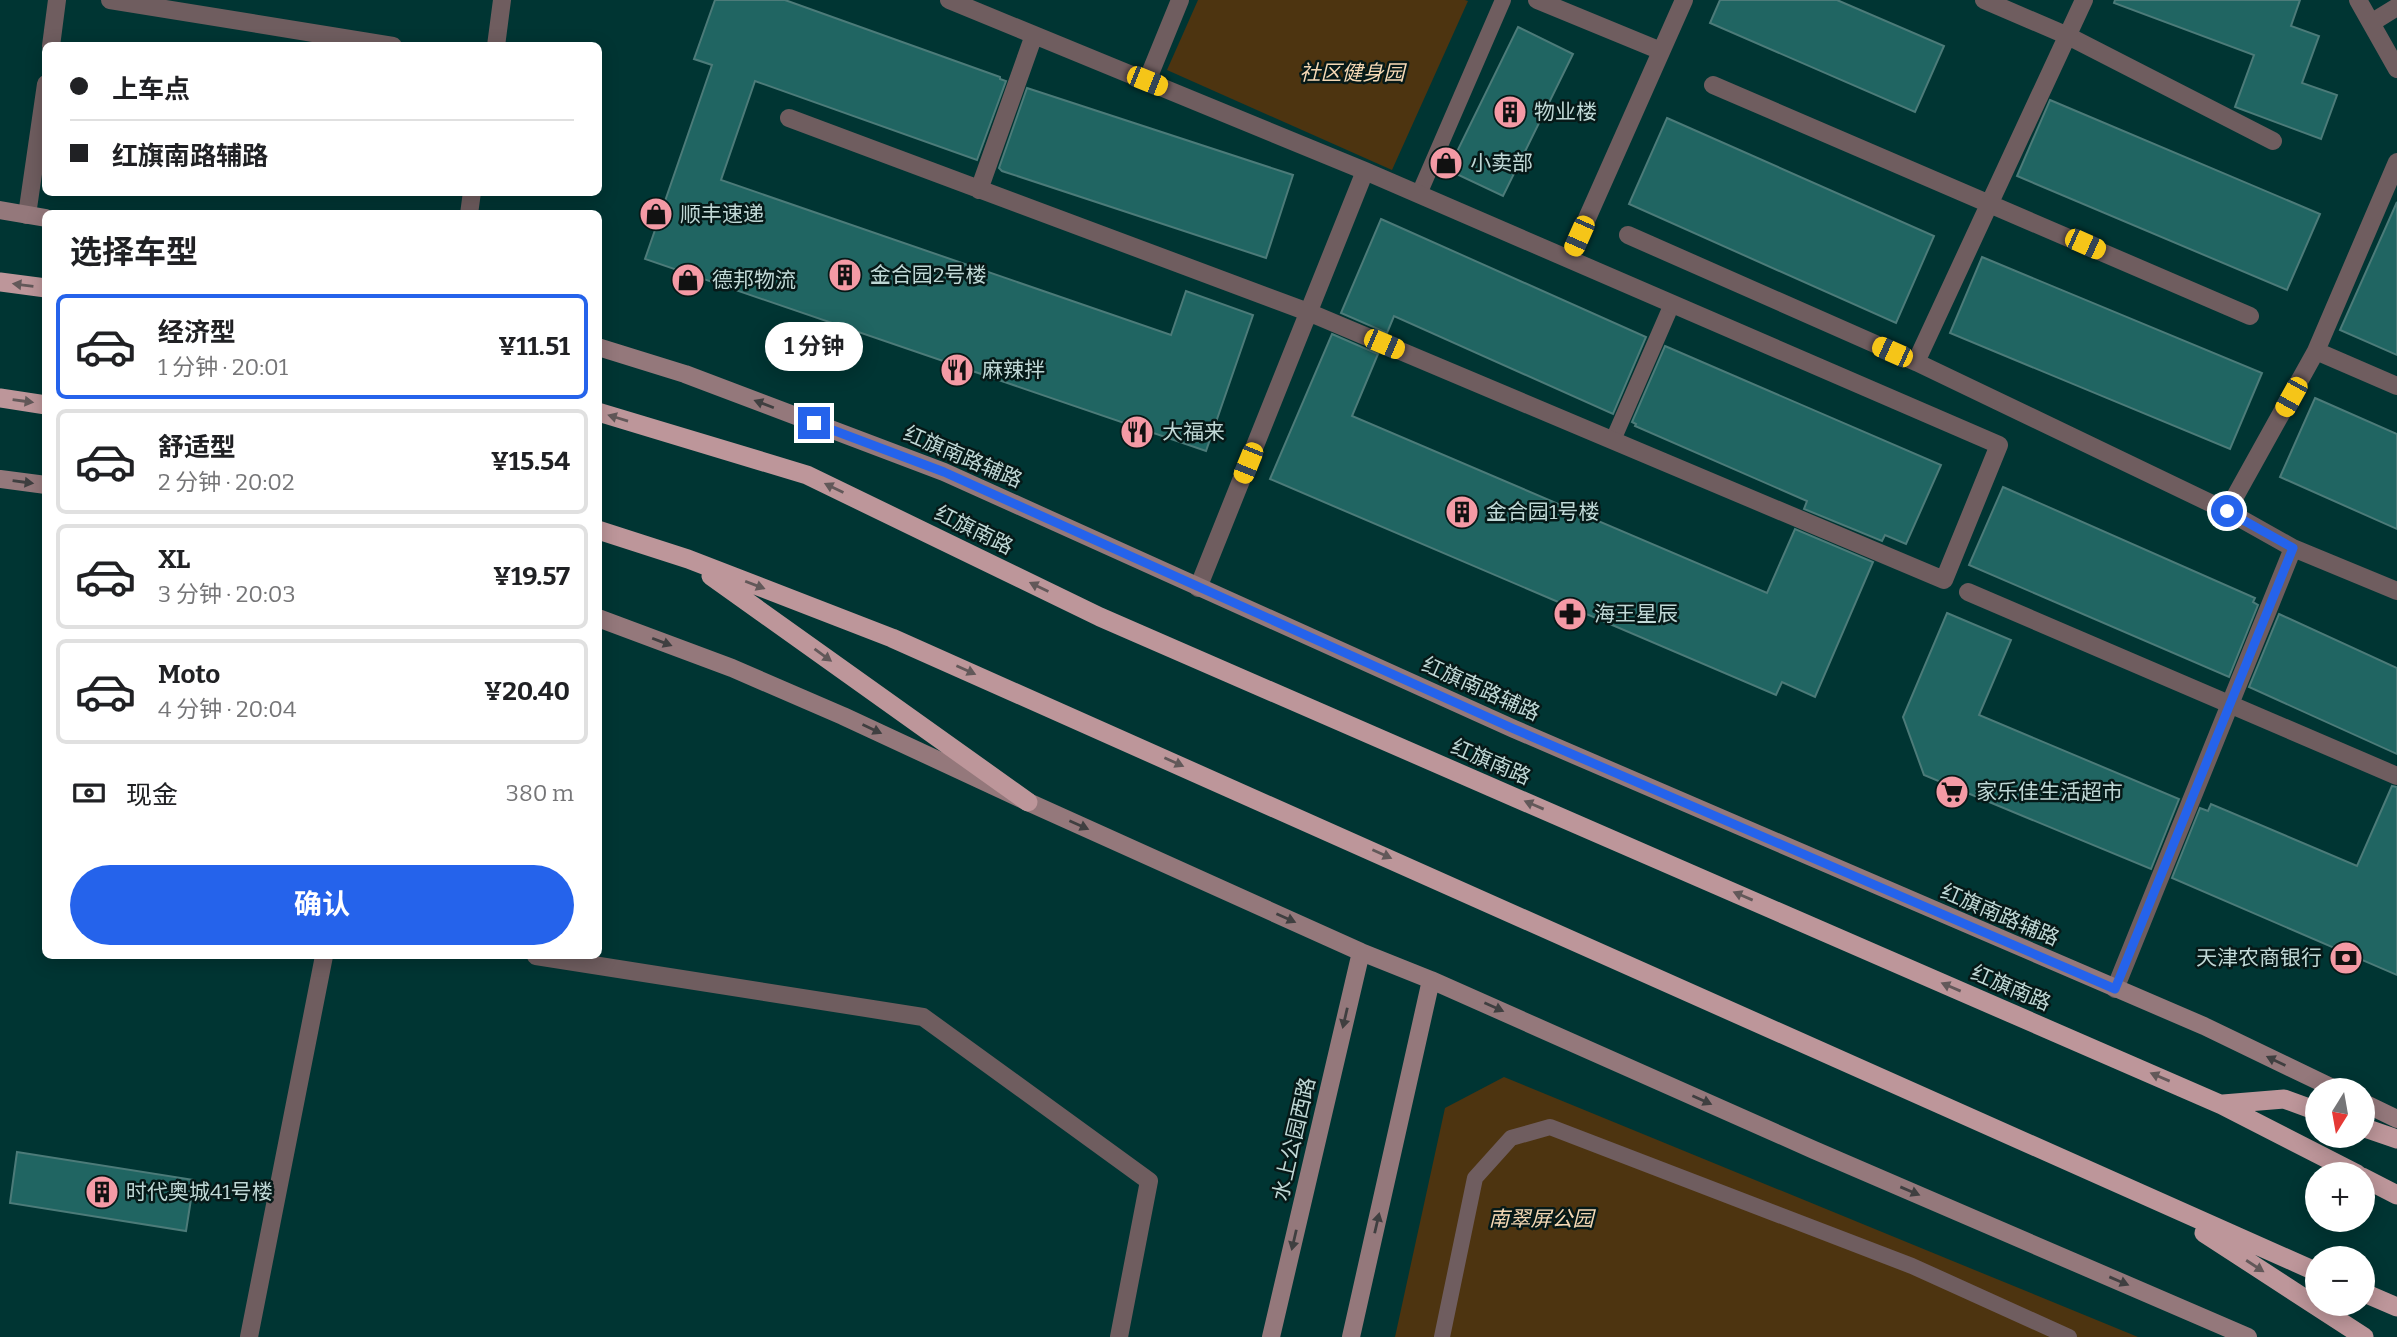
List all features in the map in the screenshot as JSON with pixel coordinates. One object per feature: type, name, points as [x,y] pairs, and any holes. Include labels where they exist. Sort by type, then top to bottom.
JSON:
[{"type":"highway","points":[[0,282],[42,287]]},
{"type":"highway","points":[[0,398],[42,404]]},
{"type":"highway","name":"红旗南路","points":[[602,413],[807,475],[1100,617],[2222,1105],[2334,1162]]},
{"type":"highway","points":[[602,531],[688,559],[892,638],[2305,1267]]},
{"type":"highway","points":[[688,559],[1028,802]]},
{"type":"highway","points":[[2222,1105],[2284,1099],[2305,1107]]},
{"type":"highway","points":[[2375,1131],[2397,1139]]},
{"type":"highway","points":[[2375,1184],[2397,1195]]},
{"type":"highway","points":[[2157,1202],[2364,1337]]},
{"type":"highway","points":[[2375,1298],[2397,1307]]},
{"type":"main road","points":[[0,210],[42,217]]},
{"type":"main road","name":"红旗南路辅路","points":[[602,348],[685,374],[944,472],[1514,729],[2204,1026],[2312,1078]]},
{"type":"main road","points":[[0,479],[42,484]]},
{"type":"main road","points":[[602,619],[732,668],[794,695],[1361,952],[1431,980],[1814,1150],[2248,1337]]},
{"type":"main road","name":"水上公园西路","points":[[1271,1337],[1361,952]]},
{"type":"main road","points":[[1351,1337],[1431,980]]},
{"type":"main road","points":[[2375,1108],[2397,1119]]},
{"type":"street","points":[[52,42],[57,0]]},
{"type":"street","points":[[110,0],[368,42]]},
{"type":"street","points":[[497,42],[502,0]]},
{"type":"street","points":[[789,118],[1308,312],[1944,580],[1999,446],[1419,194],[949,0]]},
{"type":"street","points":[[1147,81],[1180,0]]},
{"type":"street","points":[[1537,0],[1661,51]]},
{"type":"street","points":[[1569,259],[1684,0]]},
{"type":"street","points":[[1984,0],[2068,36],[2273,141]]},
{"type":"street","points":[[1916,362],[2084,0]]},
{"type":"street","points":[[2358,0],[2397,69]]},
{"type":"street","points":[[2371,23],[2397,7]]},
{"type":"street","points":[[979,190],[1034,35]]},
{"type":"street","points":[[1713,85],[2250,316]]},
{"type":"street","points":[[27,215],[42,112]]},
{"type":"street","points":[[2227,511],[2316,351],[2393,184],[2397,162]]},
{"type":"street","points":[[1198,588],[1364,171]]},
{"type":"street","points":[[1628,235],[1916,362],[2227,511],[2293,548],[2397,591]]},
{"type":"street","points":[[2316,351],[2397,386]]},
{"type":"street","points":[[2115,989],[2293,548]]},
{"type":"street","points":[[1968,592],[2397,776]]},
{"type":"street","points":[[249,1337],[323,959]]},
{"type":"street","points":[[555,959],[923,1017],[1149,1181],[1119,1337]]},
{"type":"lane","points":[[1419,194],[1503,0]]},
{"type":"lane","points":[[1613,440],[1672,304]]},
{"type":"lane","points":[[1442,1337],[1475,1178],[1511,1138],[1550,1128],[1912,1266],[2069,1337]]},
{"type":"green space","name":"社区健身园","points":[[1198,0],[1468,1],[1392,170],[1167,70]]},
{"type":"green space","name":"南翠屏公园","points":[[1504,1077],[2138,1337],[1395,1337],[1445,1108]]},
{"type":"building","name":"金合园2号楼","points":[[715,0],[785,0],[1006,81],[977,160],[755,81],[721,180],[1171,335],[1186,291],[1253,315],[1206,451],[645,259],[712,65],[694,59]]},
{"type":"building","points":[[1720,0],[1837,0],[1944,46],[1915,112],[1710,23]]},
{"type":"building","points":[[2115,0],[2300,0],[2291,26],[2319,36],[2302,83],[2337,95],[2321,139],[2235,107],[2254,55],[2114,3]]},
{"type":"building","name":"物业楼","points":[[1518,27],[1573,54],[1503,196],[1448,170]]},
{"type":"building","points":[[1027,88],[1293,175],[1266,258],[1002,171],[999,168]]},
{"type":"building","points":[[2050,100],[2320,214],[2287,290],[2017,176]]},
{"type":"building","points":[[1667,118],[1934,236],[1896,323],[1629,204]]},
{"type":"building","points":[[2397,202],[2397,355],[2340,330]]},
{"type":"building","points":[[1381,219],[1646,337],[1613,414],[1394,316],[1387,333],[1341,313]]},
{"type":"building","points":[[1982,257],[2262,373],[2230,449],[1950,333]]},
{"type":"building","name":"金合园1号楼","points":[[1332,334],[1378,354],[1352,416],[1767,593],[1795,529],[1873,562],[1815,697],[1782,682],[1776,695],[1270,479]]},
{"type":"building","points":[[1665,346],[1941,465],[1906,544],[1885,535],[1882,541],[1804,509],[1807,501],[1635,426],[1632,422]]},
{"type":"building","points":[[2315,398],[2397,434],[2397,529],[2280,477]]},
{"type":"building","points":[[2003,487],[2255,598],[2253,602],[2258,605],[2229,677],[1969,565]]},
{"type":"building","points":[[1947,613],[2011,640],[1979,715],[2179,799],[2151,869],[1924,775],[1903,717]]},
{"type":"building","points":[[2279,614],[2397,668],[2397,754],[2249,687]]},
{"type":"building","points":[[2392,786],[2397,787],[2397,975],[2172,878],[2200,808],[2208,811],[2211,804],[2357,866]]},
{"type":"building","name":"时代奥城41号楼","points":[[17,1152],[194,1180],[186,1231],[10,1203]]},
{"type":"place","name":"物业楼","points":[[1510,112]]},
{"type":"place","name":"小卖部","points":[[1446,163]]},
{"type":"place","name":"顺丰速递","points":[[656,214]]},
{"type":"place","name":"金合园2号楼","points":[[845,275]]},
{"type":"place","name":"德邦物流","points":[[688,280]]},
{"type":"place","name":"麻辣拌","points":[[957,370]]},
{"type":"place","name":"大福来","points":[[1137,432]]},
{"type":"place","name":"金合园1号楼","points":[[1462,512]]},
{"type":"place","name":"海王星辰","points":[[1570,614]]},
{"type":"place","name":"家乐佳生活超市","points":[[1952,792]]},
{"type":"place","name":"天津农商银行","points":[[2346,958]]},
{"type":"place","name":"时代奥城41号楼","points":[[102,1192]]},
{"type":"route","points":[[814,423],[944,472],[1514,729],[2115,989],[2293,548],[2227,511]]}]
